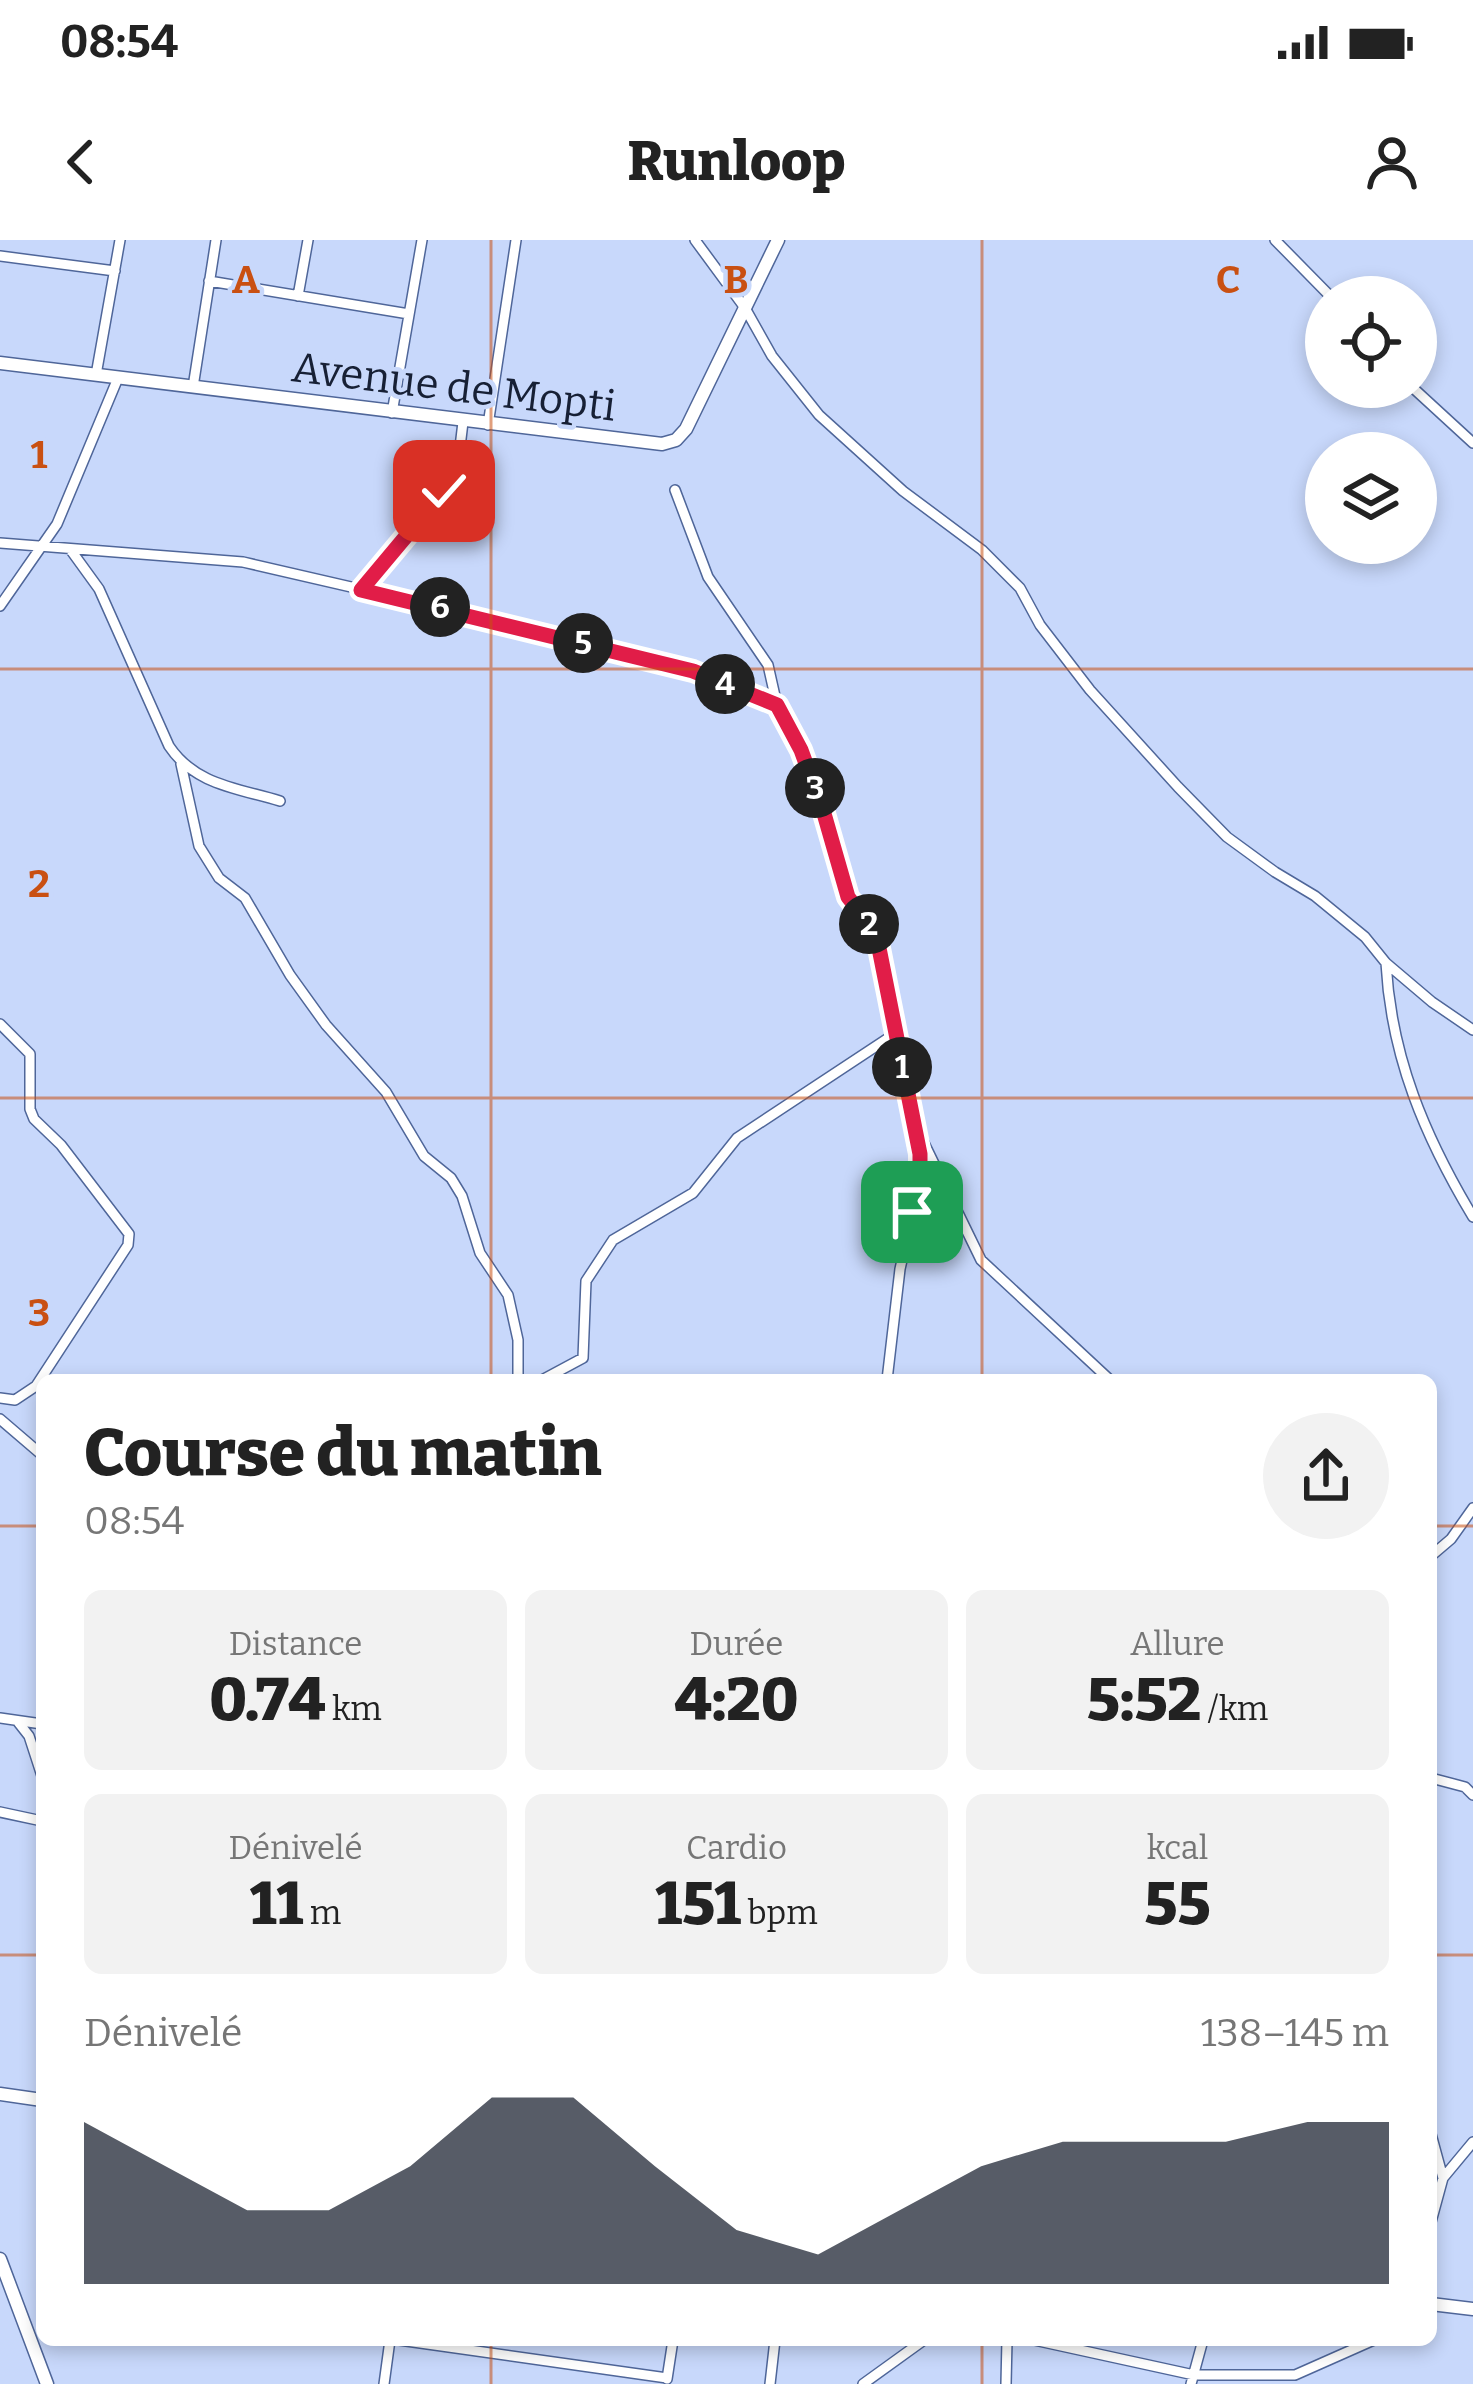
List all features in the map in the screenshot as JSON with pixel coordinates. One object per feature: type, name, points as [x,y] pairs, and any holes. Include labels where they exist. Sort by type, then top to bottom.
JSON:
[{"type":"street","points":[[97,375],[120,240]]},
{"type":"street","points":[[193,387],[216,240]]},
{"type":"street","points":[[298,296],[308,240]]},
{"type":"street","points":[[392,413],[422,240]]},
{"type":"street","points":[[488,425],[516,240]]},
{"type":"street","points":[[695,240],[745,308],[772,356],[819,415],[903,491],[982,550],[1020,588],[1040,625],[1090,690],[1178,788],[1227,837],[1350,923],[1386,963],[1473,1030]]},
{"type":"street","name":"Avenue de Mopti","points":[[0,363],[662,444],[676,440],[686,429],[778,240]]},
{"type":"street","points":[[1275,240],[1310,276]]},
{"type":"street","points":[[0,256],[115,271]]},
{"type":"street","points":[[209,281],[409,314]]},
{"type":"street","points":[[0,607],[57,524],[118,378]]},
{"type":"street","points":[[1435,408],[1473,443]]},
{"type":"street","points":[[361,590],[444,491],[458,464],[463,422]]},
{"type":"street","points":[[675,490],[709,577],[768,665],[777,705],[801,750],[823,810],[848,897],[876,933],[915,1124],[920,1181],[900,1269],[888,1374]]},
{"type":"street","points":[[0,543],[243,562],[693,671],[777,705]]},
{"type":"street","points":[[70,549],[99,589],[181,764],[192,774],[280,801]]},
{"type":"street","points":[[181,764],[199,846],[219,878],[245,898],[299,988],[386,1092],[424,1156],[451,1178],[462,1196],[480,1253],[508,1295],[518,1340],[518,1374]]},
{"type":"street","points":[[1386,963],[1394,1037],[1413,1100],[1438,1158],[1473,1217]]},
{"type":"street","points":[[0,1024],[30,1054],[34,1118],[61,1145],[129,1234],[128,1244],[43,1374]]},
{"type":"street","points":[[553,1374],[583,1358],[586,1281],[614,1240],[693,1193],[737,1138],[896,1033]]},
{"type":"street","points":[[915,1124],[981,1260],[1104,1374]]},
{"type":"street","points":[[0,1398],[15,1400],[36,1384]]},
{"type":"street","points":[[0,1419],[36,1450]]},
{"type":"street","points":[[1437,1551],[1473,1508]]},
{"type":"street","points":[[0,1718],[36,1723]]},
{"type":"street","points":[[18,1721],[36,1759]]},
{"type":"street","points":[[1437,1780],[1465,1787],[1473,1795]]},
{"type":"street","points":[[0,1812],[36,1820]]},
{"type":"street","points":[[0,2094],[36,2099]]},
{"type":"street","points":[[1437,2200],[1443,2178],[1473,2142]]},
{"type":"street","points":[[1437,2156],[1443,2178]]},
{"type":"street","points":[[0,2259],[46,2384]]},
{"type":"street","points":[[1437,2305],[1473,2309]]},
{"type":"street","points":[[384,2384],[394,2346]]},
{"type":"street","points":[[434,2346],[665,2382],[672,2346]]},
{"type":"street","points":[[770,2384],[775,2346]]},
{"type":"street","points":[[863,2384],[916,2346]]},
{"type":"street","points":[[1006,2384],[1007,2346]]},
{"type":"street","points":[[1058,2346],[1192,2379],[1295,2374],[1360,2346]]},
{"type":"street","points":[[1192,2379],[1201,2346]]},
{"type":"route","points":[[444,491],[361,590],[693,671],[777,705],[801,750],[848,897],[876,933],[920,1154],[920,1181],[912,1212]]}]
